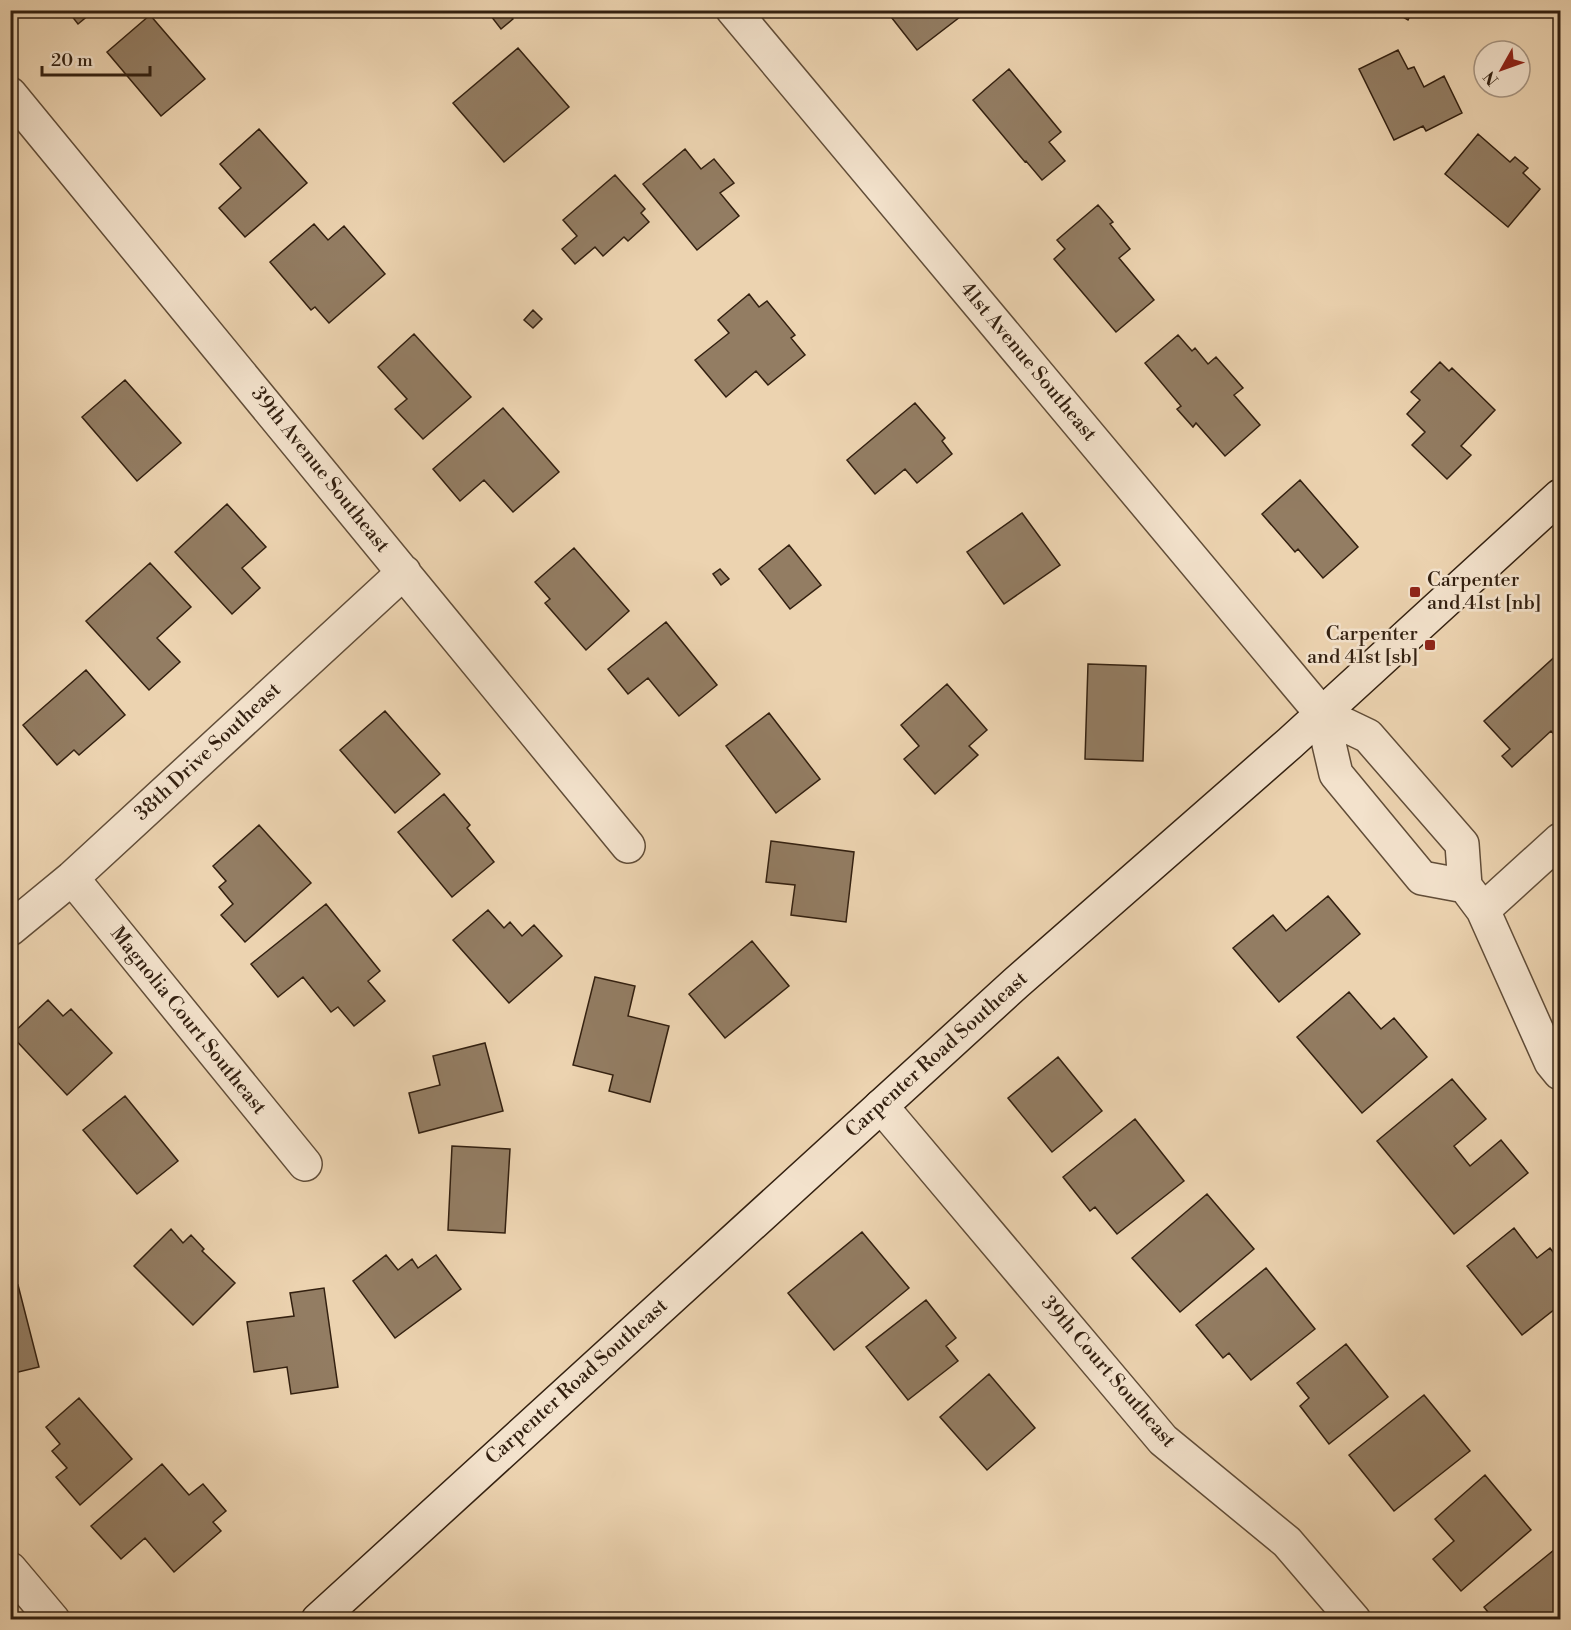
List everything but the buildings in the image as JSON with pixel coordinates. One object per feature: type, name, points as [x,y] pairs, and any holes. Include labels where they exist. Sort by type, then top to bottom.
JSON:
[{"type":"street","name":"41st Avenue Southeast","points":[[733,10],[1322,714],[1368,736],[1462,844],[1474,898],[1551,1062],[1560,1073]]},
{"type":"street","name":"39th Avenue Southeast","points":[[10,94],[628,846]]},
{"type":"street","name":"Carpenter Road Southeast","points":[[318,1620],[1016,983],[1322,714],[1560,496]]},
{"type":"street","name":"38th Drive Southeast","points":[[10,929],[72,878],[404,572]]},
{"type":"street","name":"41st Avenue Southeast","points":[[1322,714],[1336,774],[1422,878],[1474,898]]},
{"type":"street","points":[[1474,898],[1560,840]]},
{"type":"street","name":"Magnolia Court Southeast","points":[[72,878],[305,1164]]},
{"type":"street","name":"39th Court Southeast","points":[[881,1106],[1163,1440],[1287,1542],[1354,1620]]},
{"type":"street","points":[[10,1569],[53,1620]]},
{"type":"place","name":"Carpenter and 41st [nb]","points":[[1415,592]]},
{"type":"place","name":"Carpenter and 41st [sb]","points":[[1430,645]]}]
